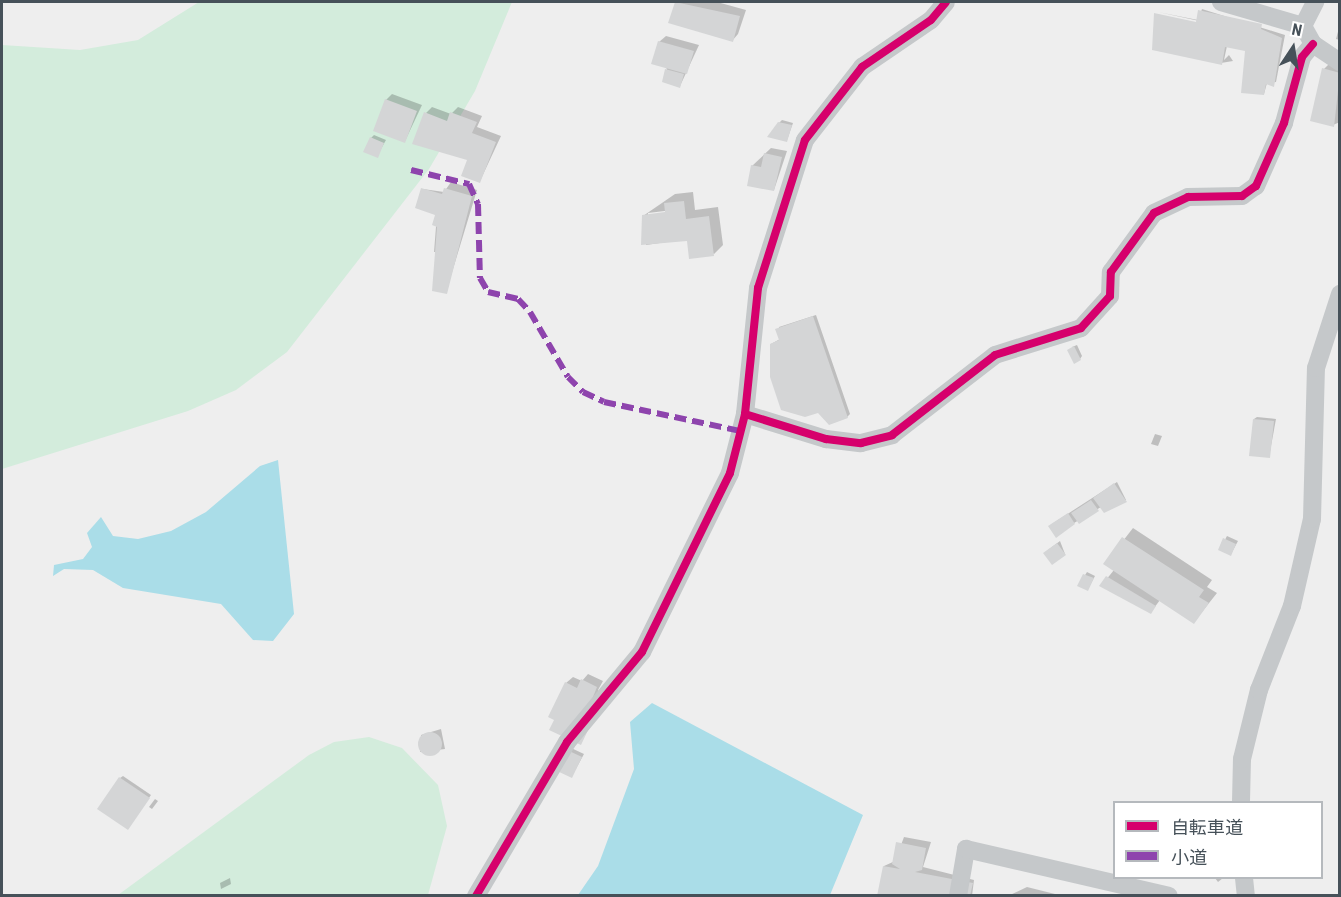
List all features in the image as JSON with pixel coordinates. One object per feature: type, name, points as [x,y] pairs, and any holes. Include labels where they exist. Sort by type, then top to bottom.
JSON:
[{"type":"street","points":[[476,896],[567,742],[642,652],[730,473],[745,414],[759,288],[805,140],[862,67],[931,20],[946,2]]},
{"type":"street","points":[[1221,2],[1303,26],[1313,45],[1340,62]]},
{"type":"street","points":[[1303,26],[1315,2]]},
{"type":"street","points":[[745,414],[826,439],[861,443],[892,435],[995,355],[1081,328],[1110,296],[1111,272],[1154,213],[1188,197],[1242,196],[1256,186],[1284,123],[1302,57],[1313,45]]},
{"type":"street","points":[[1241,801],[1242,759],[1259,690],[1292,606],[1312,519],[1316,368],[1340,294]]},
{"type":"street","points":[[958,896],[966,849],[1169,896]]},
{"type":"street","points":[[1244,879],[1246,896]]},
{"type":"green space","points":[[199,2],[512,2],[475,91],[429,169],[287,352],[236,390],[188,411],[2,469],[2,45],[80,50],[138,40]]},
{"type":"green space","points":[[369,737],[402,748],[438,785],[447,826],[428,895],[118,895],[309,755],[334,742]]},
{"type":"water","points":[[278,460],[294,614],[273,641],[253,640],[221,604],[123,588],[93,570],[64,569],[53,576],[54,565],[83,559],[92,547],[87,533],[101,517],[113,536],[138,539],[171,531],[206,512],[260,466]]},
{"type":"water","points":[[652,703],[863,815],[830,895],[578,895],[598,866],[634,769],[630,722]]},
{"type":"building","points":[[675,2],[740,16],[733,42],[668,23]]},
{"type":"building","points":[[1198,10],[1262,24],[1261,29],[1282,38],[1274,87],[1266,84],[1264,95],[1241,93],[1245,51],[1225,47],[1222,65],[1152,50],[1154,13],[1196,22]]},
{"type":"building","points":[[658,41],[694,51],[687,74],[651,64]]},
{"type":"building","points":[[1322,68],[1340,73],[1334,127],[1310,121]]},
{"type":"building","points":[[665,69],[684,74],[680,88],[662,82]]},
{"type":"building","points":[[385,99],[417,111],[405,143],[373,131]]},
{"type":"building","points":[[424,112],[447,121],[450,112],[477,122],[472,133],[496,142],[480,183],[461,176],[467,160],[412,144]]},
{"type":"building","points":[[778,122],[792,125],[787,142],[767,137]]},
{"type":"building","points":[[370,137],[384,143],[378,158],[363,152]]},
{"type":"building","points":[[764,153],[782,157],[774,191],[747,186],[751,165],[761,167]]},
{"type":"building","points":[[421,188],[442,194],[444,188],[472,196],[447,294],[432,291],[437,227],[432,225],[435,215],[415,208]]},
{"type":"building","points":[[684,201],[686,219],[709,216],[714,256],[689,259],[687,241],[641,245],[642,215],[665,212],[664,203]]},
{"type":"building","points":[[813,316],[848,418],[829,425],[818,413],[805,417],[781,410],[770,377],[770,344],[779,340],[775,329]]},
{"type":"building","points":[[1074,346],[1081,360],[1074,364],[1067,350]]},
{"type":"building","points":[[1253,419],[1274,421],[1270,458],[1249,456]]},
{"type":"building","points":[[1114,483],[1127,502],[1104,513],[1093,498]]},
{"type":"building","points":[[1091,500],[1099,511],[1079,524],[1071,513]]},
{"type":"building","points":[[1068,513],[1075,524],[1056,538],[1048,526]]},
{"type":"building","points":[[1122,537],[1204,590],[1199,597],[1209,603],[1194,624],[1103,564]]},
{"type":"building","points":[[1223,538],[1236,544],[1231,556],[1218,550]]},
{"type":"building","points":[[1057,543],[1066,555],[1052,565],[1043,553]]},
{"type":"building","points":[[1083,574],[1094,578],[1088,591],[1077,586]]},
{"type":"building","points":[[1106,576],[1156,606],[1151,614],[1099,586]]},
{"type":"building","points":[[581,679],[597,687],[593,697],[598,709],[581,745],[549,730],[554,720],[548,717],[565,682],[577,688]]},
{"type":"building","points":[[430,732],[439,735],[442,744],[439,753],[430,756],[421,753],[418,744],[421,735]]},
{"type":"building","points":[[565,749],[582,757],[572,778],[555,770]]},
{"type":"building","points":[[119,777],[150,798],[128,830],[97,809]]},
{"type":"building","points":[[896,842],[926,848],[922,870],[915,872],[973,883],[970,896],[877,896],[883,866],[900,869],[892,864]]},
{"type":"marked path","points":[[411,170],[469,184],[478,204],[480,278],[488,292],[518,299],[530,312],[568,377],[583,392],[604,402],[741,431]]},
{"type":"cycle path","points":[[476,896],[567,742],[642,652],[730,473],[745,414],[758,288],[805,140],[862,67],[931,20],[946,2]]},
{"type":"cycle path","points":[[745,414],[826,439],[861,443],[892,435],[995,355],[1081,328],[1110,296],[1111,272],[1154,213],[1188,197],[1242,196],[1256,186],[1284,123],[1302,57],[1313,44]]}]
